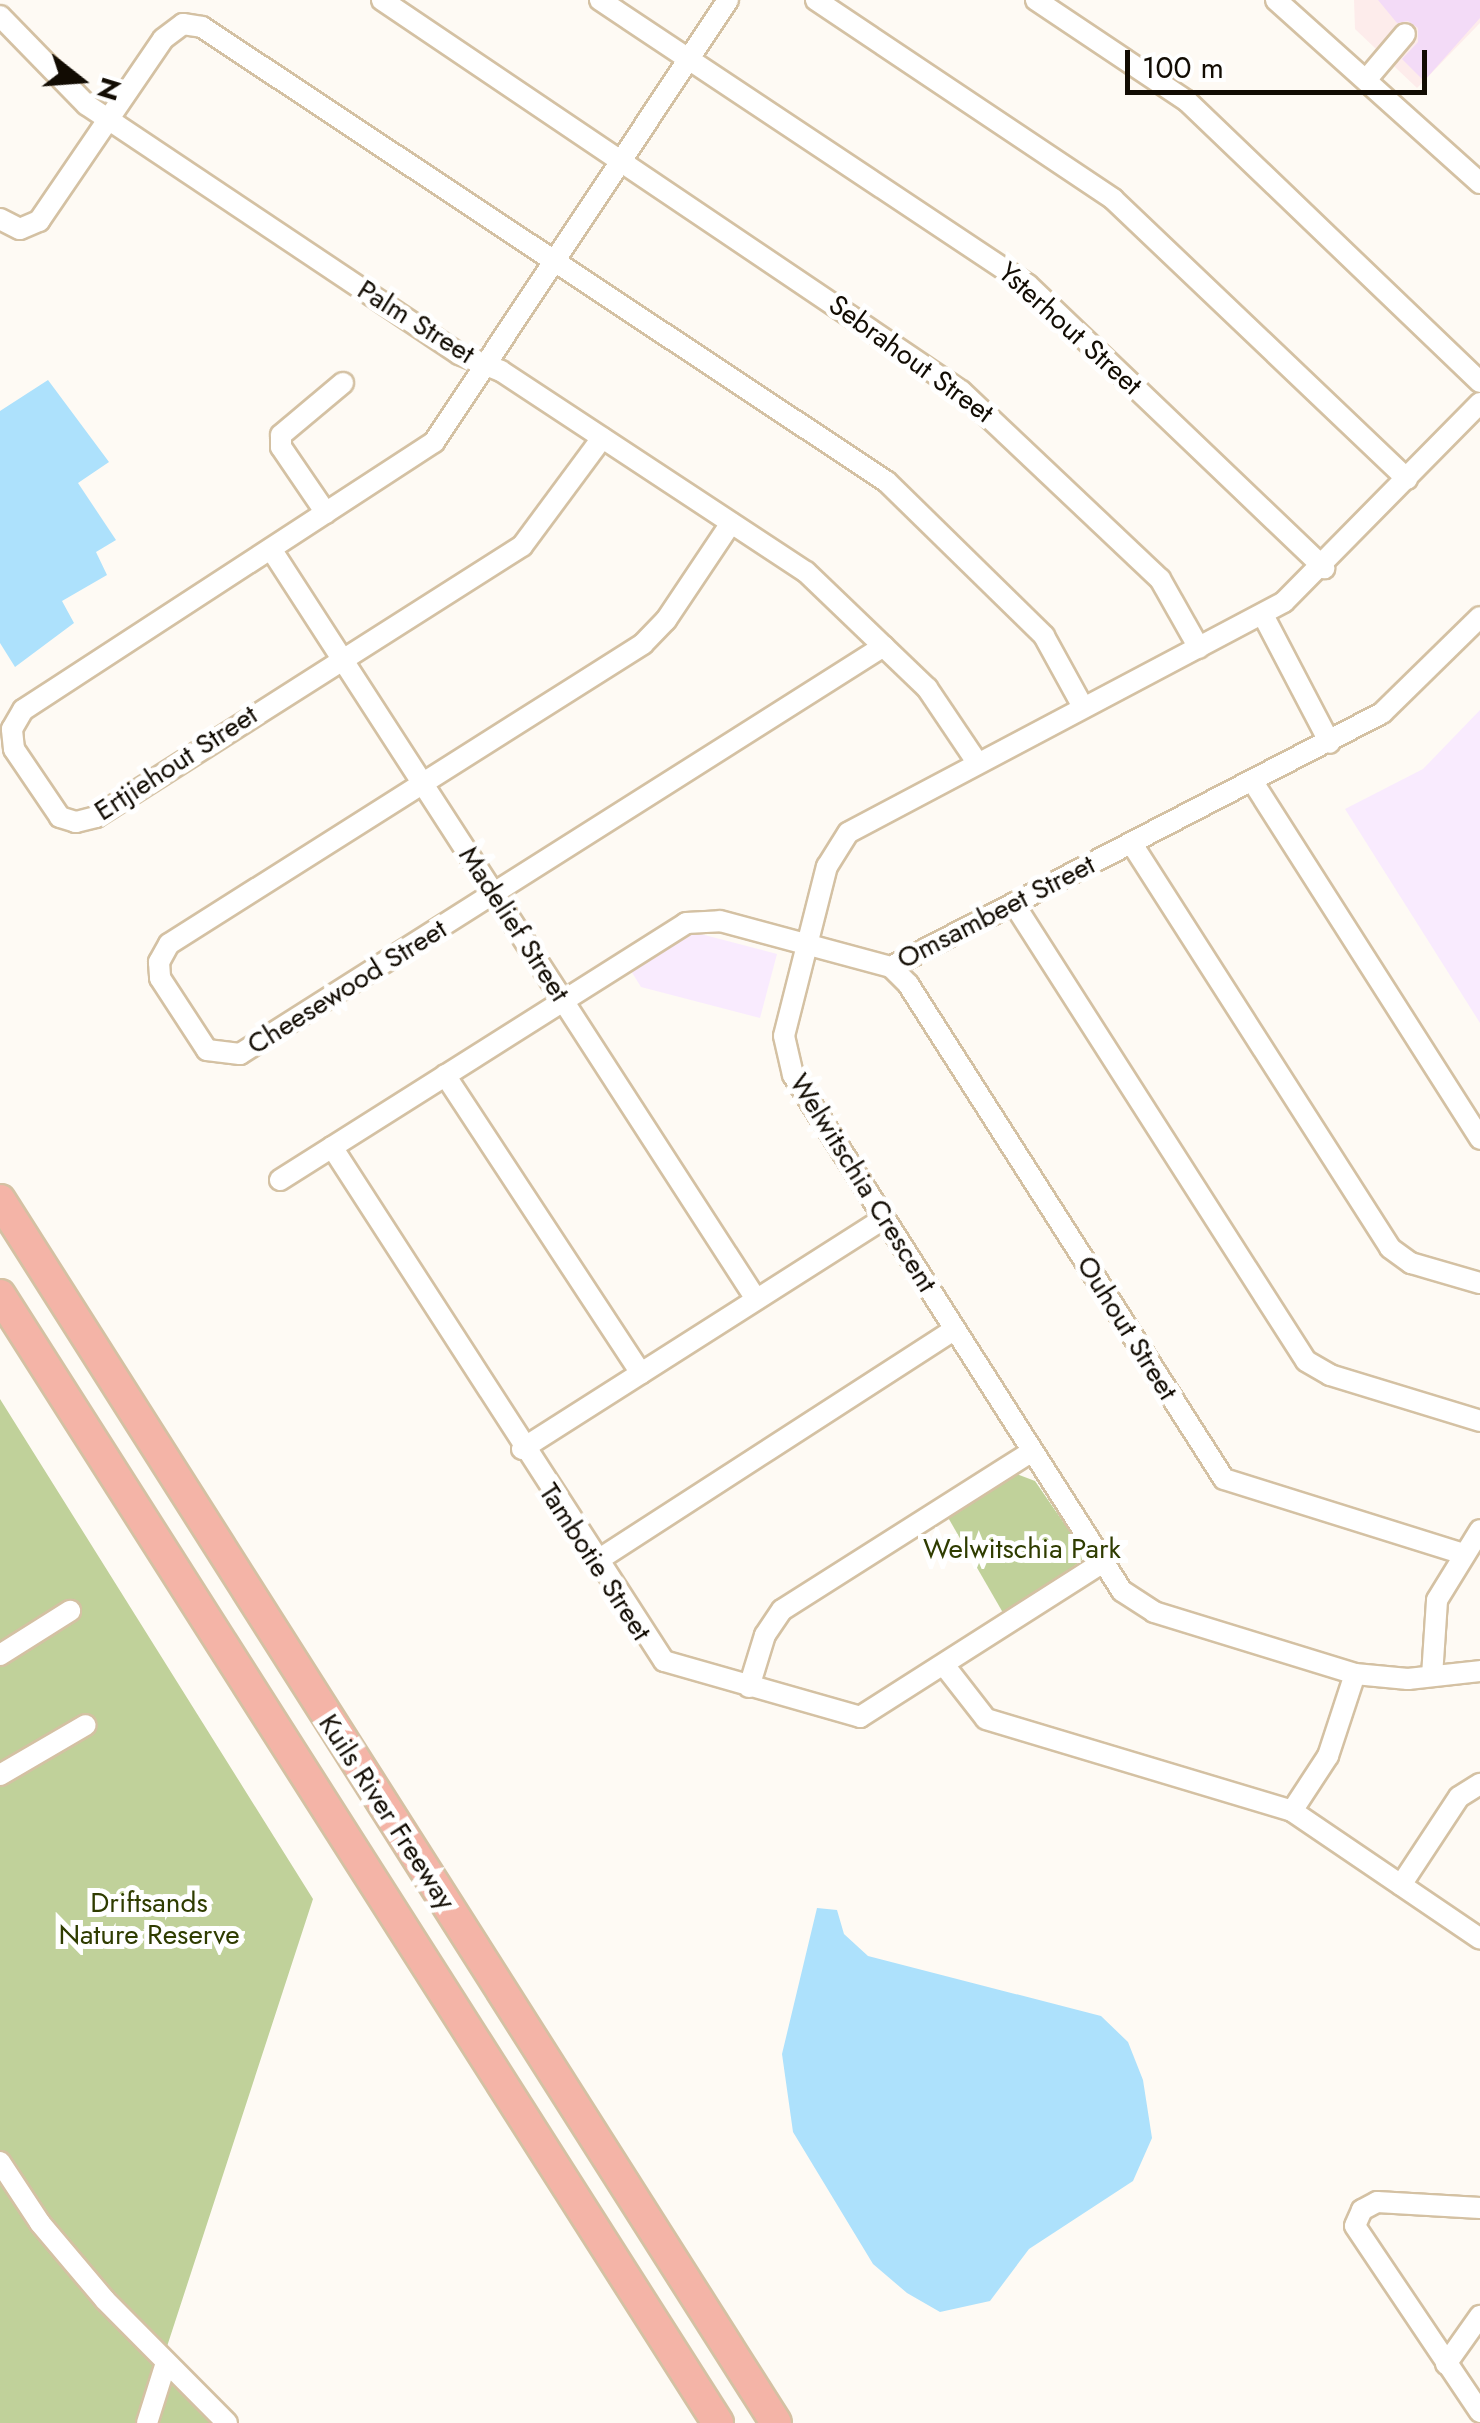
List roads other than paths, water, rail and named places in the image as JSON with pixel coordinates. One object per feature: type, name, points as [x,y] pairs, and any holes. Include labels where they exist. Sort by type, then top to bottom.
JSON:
[{"type":"highway","name":"Kuils River Freeway","points":[[0,1200],[776,2423]]},
{"type":"highway","name":"Kuils River Freeway","points":[[0,1295],[718,2423]]},
{"type":"street","name":"Sebrahout Street","points":[[382,0],[961,390],[1160,579],[1199,648]]},
{"type":"street","name":"Ysterhout Street","points":[[600,0],[1028,285],[1324,568]]},
{"type":"street","name":"Palm Street","points":[[0,16],[50,74],[108,118],[459,354],[484,364],[728,0]]},
{"type":"street","points":[[816,0],[1113,199],[1408,479]]},
{"type":"street","points":[[1036,0],[1187,102],[1480,382]]},
{"type":"street","points":[[1283,2],[1478,182]]},
{"type":"street","points":[[0,219],[20,228],[39,222],[169,32],[183,24],[202,28],[887,482],[1044,636],[1084,708]]},
{"type":"street","points":[[1366,80],[1405,34]]},
{"type":"street","points":[[484,364],[816,580],[942,705],[977,762]]},
{"type":"street","name":"Ertjiehout Street","points":[[484,364],[434,442],[23,710],[12,729],[14,749],[60,817],[90,820],[341,657],[522,546],[602,438]]},
{"type":"street","points":[[326,513],[281,447],[281,436],[287,424],[343,383]]},
{"type":"street","name":"Welwitschia Crescent","points":[[1480,403],[1324,568],[1263,615],[977,762],[848,834],[827,866],[785,1022],[788,1063],[1122,1591],[1154,1612],[1355,1674],[1432,1676],[1480,1671]]},
{"type":"street","name":"Cheesewood Street","points":[[731,523],[653,635],[175,939],[159,962],[164,986],[207,1050],[235,1056],[884,646]]},
{"type":"street","name":"Madelief Street","points":[[271,549],[756,1299]]},
{"type":"street","points":[[1263,615],[1330,743]]},
{"type":"street","name":"Omsambeet Street","points":[[280,1180],[563,1000],[697,920],[891,967],[1330,743],[1397,702],[1480,617]]},
{"type":"street","points":[[1253,782],[1480,1139]]},
{"type":"street","points":[[1132,844],[1390,1248],[1411,1262],[1480,1283]]},
{"type":"street","points":[[1014,904],[1306,1361],[1330,1375],[1480,1421]]},
{"type":"street","name":"Ouhout Street","points":[[891,967],[1224,1479],[1464,1554]]},
{"type":"street","points":[[445,1075],[641,1374]]},
{"type":"street","name":"Tambotie Street","points":[[332,1148],[657,1656],[749,1687],[860,1717],[1102,1563]]},
{"type":"street","points":[[522,1449],[884,1218]]},
{"type":"street","points":[[596,1562],[954,1330]]},
{"type":"street","points":[[749,1687],[765,1634],[782,1610],[1031,1452]]},
{"type":"street","points":[[1432,1676],[1435,1609],[1480,1530]]},
{"type":"street","points":[[0,1655],[70,1611]]},
{"type":"street","points":[[944,1665],[986,1719],[1292,1811],[1480,1939]]},
{"type":"street","points":[[1292,1811],[1331,1749],[1355,1674]]},
{"type":"street","points":[[0,1775],[86,1726]]},
{"type":"street","points":[[1401,1886],[1459,1797],[1480,1784]]},
{"type":"street","points":[[0,2162],[40,2223],[164,2366],[227,2423]]},
{"type":"street","points":[[1480,2208],[1377,2202],[1356,2220],[1357,2238],[1480,2412]]},
{"type":"street","points":[[1446,2364],[1480,2316]]},
{"type":"street","points":[[147,2423],[164,2366]]},
{"type":"water","points":[[48,380],[109,462],[78,483],[116,540],[96,552],[107,575],[62,601],[74,623],[15,667],[0,643],[0,411]]},
{"type":"water","points":[[817,1908],[837,1910],[844,1934],[868,1956],[1101,2016],[1128,2042],[1143,2080],[1152,2138],[1133,2181],[1029,2249],[990,2301],[940,2312],[907,2293],[873,2264],[793,2132],[782,2054]]},
{"type":"park label","name":"Welwitschia Park","points":[[1022,1549]]},
{"type":"park label","name":"Driftsands Nature Reserve","points":[[149,1919]]}]
